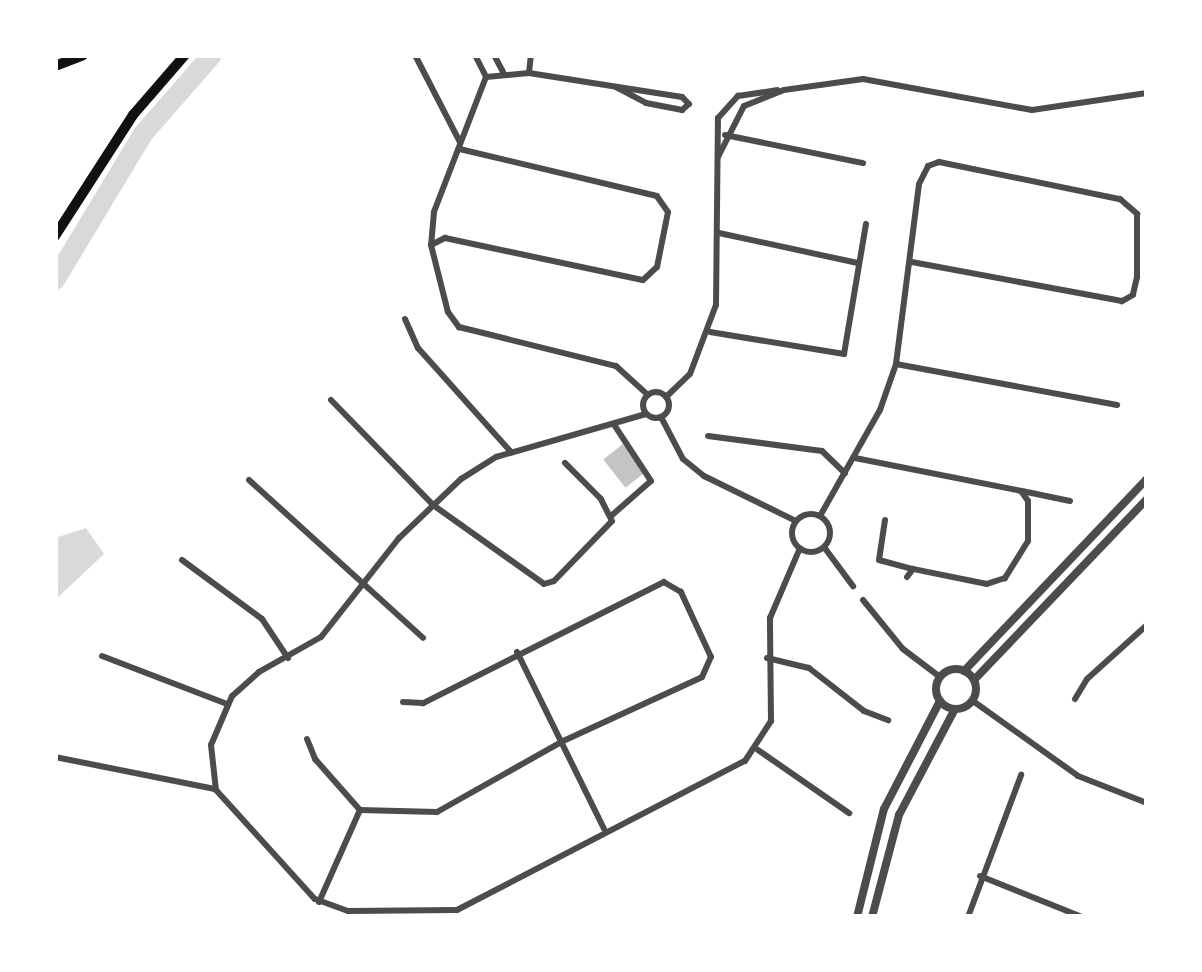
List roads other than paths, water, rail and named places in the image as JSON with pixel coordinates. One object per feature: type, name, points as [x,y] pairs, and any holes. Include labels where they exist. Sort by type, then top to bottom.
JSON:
[{"type":"highway","points":[[55,66],[83,55]]},
{"type":"highway","points":[[55,236],[133,115],[185,55]]},
{"type":"street","points":[[415,55],[460,146],[657,196],[668,212],[657,268],[650,278],[636,279],[446,238],[431,245]]},
{"type":"street","points":[[475,55],[484,79],[434,212],[431,245],[448,312],[459,327],[616,366],[648,394],[666,398]]},
{"type":"street","points":[[494,55],[503,72]]},
{"type":"street","points":[[529,73],[531,55]]},
{"type":"street","points":[[484,79],[503,72],[529,73],[682,97],[689,104],[682,110],[646,102],[616,87]]},
{"type":"street","points":[[666,398],[690,374],[710,332],[719,233],[716,132],[727,104],[751,90],[784,90],[876,78],[1032,110],[1147,94]]},
{"type":"street","points":[[718,157],[725,135],[744,106],[784,90]]},
{"type":"street","points":[[725,135],[864,164]]},
{"type":"street","points":[[216,790],[212,745],[227,704],[259,672],[321,637],[433,505],[461,479],[510,452],[615,426],[646,414],[660,418],[682,459],[704,476],[796,521],[820,516],[856,458],[896,364],[924,170],[948,164],[1127,200],[1134,208],[1137,277],[1132,295],[1122,302],[911,262]]},
{"type":"street","points":[[710,332],[844,354],[866,224]]},
{"type":"street","points":[[719,233],[858,263]]},
{"type":"street","points":[[405,319],[418,348],[510,452]]},
{"type":"street","points":[[896,364],[1117,405]]},
{"type":"street","points":[[646,414],[648,394]]},
{"type":"street","points":[[660,418],[668,409],[666,398]]},
{"type":"street","points":[[332,400],[433,505],[544,584],[608,532],[611,516],[651,481],[615,426]]},
{"type":"street","points":[[708,436],[822,451],[845,473]]},
{"type":"street","points":[[856,458],[1070,501]]},
{"type":"street","points":[[565,463],[611,516]]},
{"type":"street","points":[[940,677],[964,671],[1147,479]]},
{"type":"street","points":[[248,480],[367,582],[423,638]]},
{"type":"street","points":[[885,520],[879,560],[987,584],[1005,578],[1028,541],[1028,501],[1021,491]]},
{"type":"street","points":[[973,701],[974,680],[1147,499]]},
{"type":"street","points":[[820,516],[830,530],[824,547]]},
{"type":"street","points":[[796,521],[792,536],[800,548]]},
{"type":"street","points":[[800,548],[824,547]]},
{"type":"street","points":[[824,547],[853,586]]},
{"type":"street","points":[[55,757],[216,790],[320,902],[348,912],[457,910],[604,829],[726,773],[758,750],[771,721],[767,658],[778,587],[800,548]]},
{"type":"street","points":[[182,560],[262,619],[288,658]]},
{"type":"street","points":[[907,576],[914,569]]},
{"type":"street","points":[[307,739],[315,759],[360,810],[437,812],[562,742],[706,674],[711,657],[676,586],[657,583],[424,703],[403,702]]},
{"type":"street","points":[[863,600],[902,649],[940,677]]},
{"type":"street","points":[[1075,700],[1087,680],[1147,624]]},
{"type":"street","points":[[517,652],[604,829]]},
{"type":"street","points":[[102,656],[227,704]]},
{"type":"street","points":[[767,658],[809,668],[864,711],[888,720]]},
{"type":"street","points":[[964,671],[974,680]]},
{"type":"street","points":[[858,917],[884,810],[940,701],[940,677]]},
{"type":"street","points":[[940,701],[955,710]]},
{"type":"street","points":[[872,917],[898,815],[955,710],[973,701]]},
{"type":"street","points":[[973,701],[1078,776],[1147,804]]},
{"type":"street","points":[[758,750],[850,813]]},
{"type":"street","points":[[968,917],[980,876],[1021,776]]},
{"type":"street","points":[[320,902],[360,810]]},
{"type":"street","points":[[980,876],[1082,917]]},
{"type":"waterway","points":[[55,280],[143,134],[212,55]]}]
